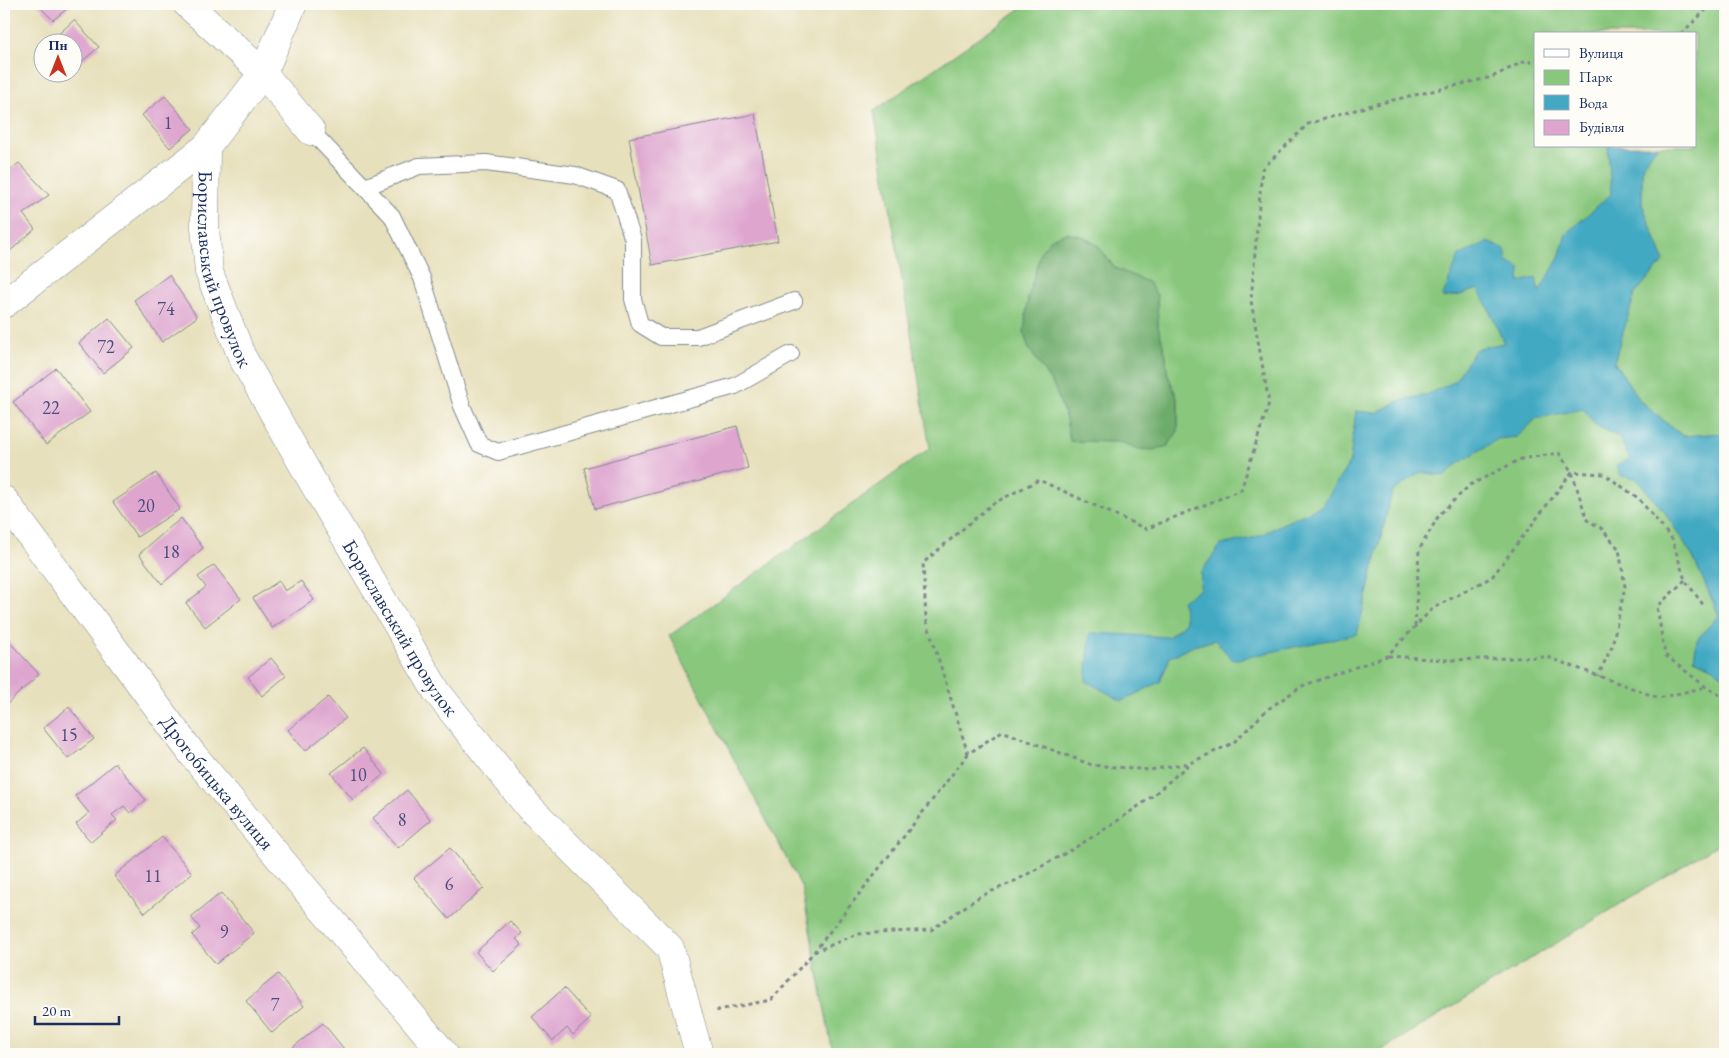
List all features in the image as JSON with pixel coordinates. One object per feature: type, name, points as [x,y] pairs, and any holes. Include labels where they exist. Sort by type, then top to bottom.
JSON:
[{"type":"street","points":[[187,4],[263,73],[311,131]]},
{"type":"street","points":[[4,304],[206,147],[263,73],[293,4]]},
{"type":"street","name":"Бориславський провулок","points":[[206,147],[205,227],[209,272],[242,357],[311,479],[437,692],[528,807],[670,948],[699,1054]]},
{"type":"street","name":"Дрогобицька вулиця","points":[[4,500],[193,755],[444,1054]]},
{"type":"lane","points":[[311,131],[392,216],[422,278],[462,406],[479,444],[498,452],[735,386],[791,354]]},
{"type":"lane","points":[[365,187],[419,166],[486,163],[574,175],[618,190],[633,240],[634,299],[640,324],[661,337],[698,337],[794,300]]},
{"type":"path","points":[[1683,32],[1712,4]]},
{"type":"path","points":[[968,754],[926,619],[923,563],[992,504],[1039,480],[1146,529],[1241,490],[1270,403],[1251,302],[1262,169],[1308,124],[1372,105],[1492,77],[1527,60],[1534,64]]},
{"type":"path","points":[[1415,627],[1419,550],[1439,515],[1470,485],[1521,459],[1559,453],[1572,472],[1587,520],[1601,528],[1619,549],[1625,587],[1612,646],[1598,676]]},
{"type":"path","points":[[1572,472],[1604,474],[1638,498],[1672,539],[1685,580],[1704,606]]},
{"type":"path","points":[[1387,656],[1433,608],[1492,577],[1572,472]]},
{"type":"path","points":[[1685,580],[1658,607],[1665,655],[1706,687],[1725,698]]},
{"type":"path","points":[[716,1019],[718,1010],[771,1000],[814,952],[968,754],[1002,731],[1092,765],[1150,770],[1190,763],[1233,743],[1268,709],[1302,686],[1387,656],[1448,660],[1547,657],[1659,698],[1706,687]]},
{"type":"path","points":[[814,952],[857,934],[931,930],[979,897],[1017,880],[1073,850],[1150,798],[1190,763]]},
{"type":"green space","points":[[1027,4],[1725,4],[1725,433],[1683,436],[1641,402],[1614,362],[1635,293],[1664,261],[1642,204],[1642,166],[1656,148],[1696,148],[1696,32],[1534,32],[1534,148],[1608,148],[1612,194],[1566,234],[1559,258],[1539,293],[1518,282],[1520,268],[1442,298],[1478,289],[1504,343],[1476,349],[1455,382],[1426,395],[1399,401],[1376,413],[1356,411],[1350,462],[1322,507],[1257,537],[1221,545],[1201,572],[1201,589],[1186,622],[1168,637],[1090,633],[1160,682],[1170,657],[1193,646],[1215,640],[1357,634],[1392,492],[1421,472],[1445,476],[1456,465],[1498,438],[1517,437],[1537,418],[1584,408],[1594,424],[1619,437],[1630,459],[1636,478],[1664,511],[1694,559],[1719,615],[1697,640],[1694,659],[1710,666],[1725,677],[1725,840],[1375,1054],[833,1054],[802,888],[669,636],[930,448],[874,111]],"holes":[[[1097,244],[1115,268],[1157,295],[1158,326],[1166,356],[1167,372],[1178,401],[1178,431],[1138,449],[1120,442],[1071,441],[1066,419],[1055,388],[1028,347],[1024,332]]]},
{"type":"green space","points":[[1066,233],[1081,236],[1096,244],[1115,268],[1148,282],[1157,295],[1158,326],[1166,356],[1167,372],[1178,401],[1178,431],[1168,446],[1153,450],[1138,449],[1120,442],[1070,441],[1066,419],[1055,388],[1028,347],[1024,332],[1028,298],[1041,251],[1051,239]]},
{"type":"water","points":[[1608,148],[1656,148],[1642,166],[1642,204],[1664,261],[1635,293],[1614,362],[1641,402],[1682,436],[1725,433],[1725,677],[1710,666],[1694,659],[1697,640],[1719,615],[1694,559],[1664,511],[1636,478],[1621,476],[1616,465],[1630,459],[1619,437],[1594,424],[1584,409],[1537,418],[1517,437],[1498,439],[1456,465],[1445,476],[1421,472],[1392,492],[1357,634],[1233,660],[1215,640],[1193,646],[1170,657],[1160,682],[1122,701],[1086,681],[1090,633],[1169,637],[1186,622],[1182,601],[1200,589],[1201,572],[1221,545],[1257,537],[1322,506],[1350,462],[1356,411],[1376,413],[1400,401],[1426,395],[1454,382],[1476,349],[1504,343],[1478,289],[1442,298],[1459,256],[1487,242],[1505,249],[1507,262],[1520,268],[1519,282],[1536,278],[1539,292],[1559,258],[1566,234],[1611,194]]},
{"type":"building","points":[[37,4],[73,4],[53,20]]},
{"type":"building","points":[[74,20],[99,47],[82,61],[82,32],[61,32]]},
{"type":"building","points":[[165,96],[193,129],[170,148],[142,115]]},
{"type":"building","points":[[755,114],[778,241],[652,265],[629,138]]},
{"type":"building","points":[[19,163],[49,195],[23,214],[35,229],[9,252],[4,246],[4,175]]},
{"type":"building","points":[[169,275],[197,317],[162,342],[134,300]]},
{"type":"building","points":[[109,318],[134,348],[103,373],[79,343]]},
{"type":"building","points":[[56,368],[90,412],[46,445],[13,402]]},
{"type":"building","points":[[737,426],[748,468],[595,509],[584,468]]},
{"type":"building","points":[[156,473],[180,509],[137,537],[113,502]]},
{"type":"building","points":[[181,518],[203,548],[162,584],[139,554]]},
{"type":"building","points":[[214,565],[241,599],[205,627],[186,603],[206,587],[198,577]]},
{"type":"building","points":[[279,581],[285,591],[301,581],[314,600],[272,628],[253,598]]},
{"type":"building","points":[[4,636],[39,674],[4,707]]},
{"type":"building","points":[[271,658],[286,676],[262,696],[248,677]]},
{"type":"building","points":[[328,697],[346,718],[305,751],[288,730]]},
{"type":"building","points":[[69,707],[94,739],[68,759],[43,728]]},
{"type":"building","points":[[363,748],[384,774],[353,800],[331,773]]},
{"type":"building","points":[[115,763],[146,800],[130,813],[124,806],[112,815],[117,820],[91,842],[76,824],[89,813],[75,796]]},
{"type":"building","points":[[407,790],[431,820],[398,848],[373,818]]},
{"type":"building","points":[[162,837],[192,873],[145,913],[114,876]]},
{"type":"building","points":[[450,848],[484,888],[449,919],[414,878]]},
{"type":"building","points":[[221,893],[254,933],[216,964],[192,935],[200,928],[191,917]]},
{"type":"building","points":[[510,921],[522,933],[516,939],[522,945],[493,971],[476,952]]},
{"type":"building","points":[[278,974],[304,1006],[272,1033],[246,1001]]},
{"type":"building","points":[[564,988],[591,1018],[573,1035],[567,1028],[553,1041],[532,1017]]},
{"type":"building","points":[[323,1023],[348,1054],[297,1054],[292,1048]]}]
